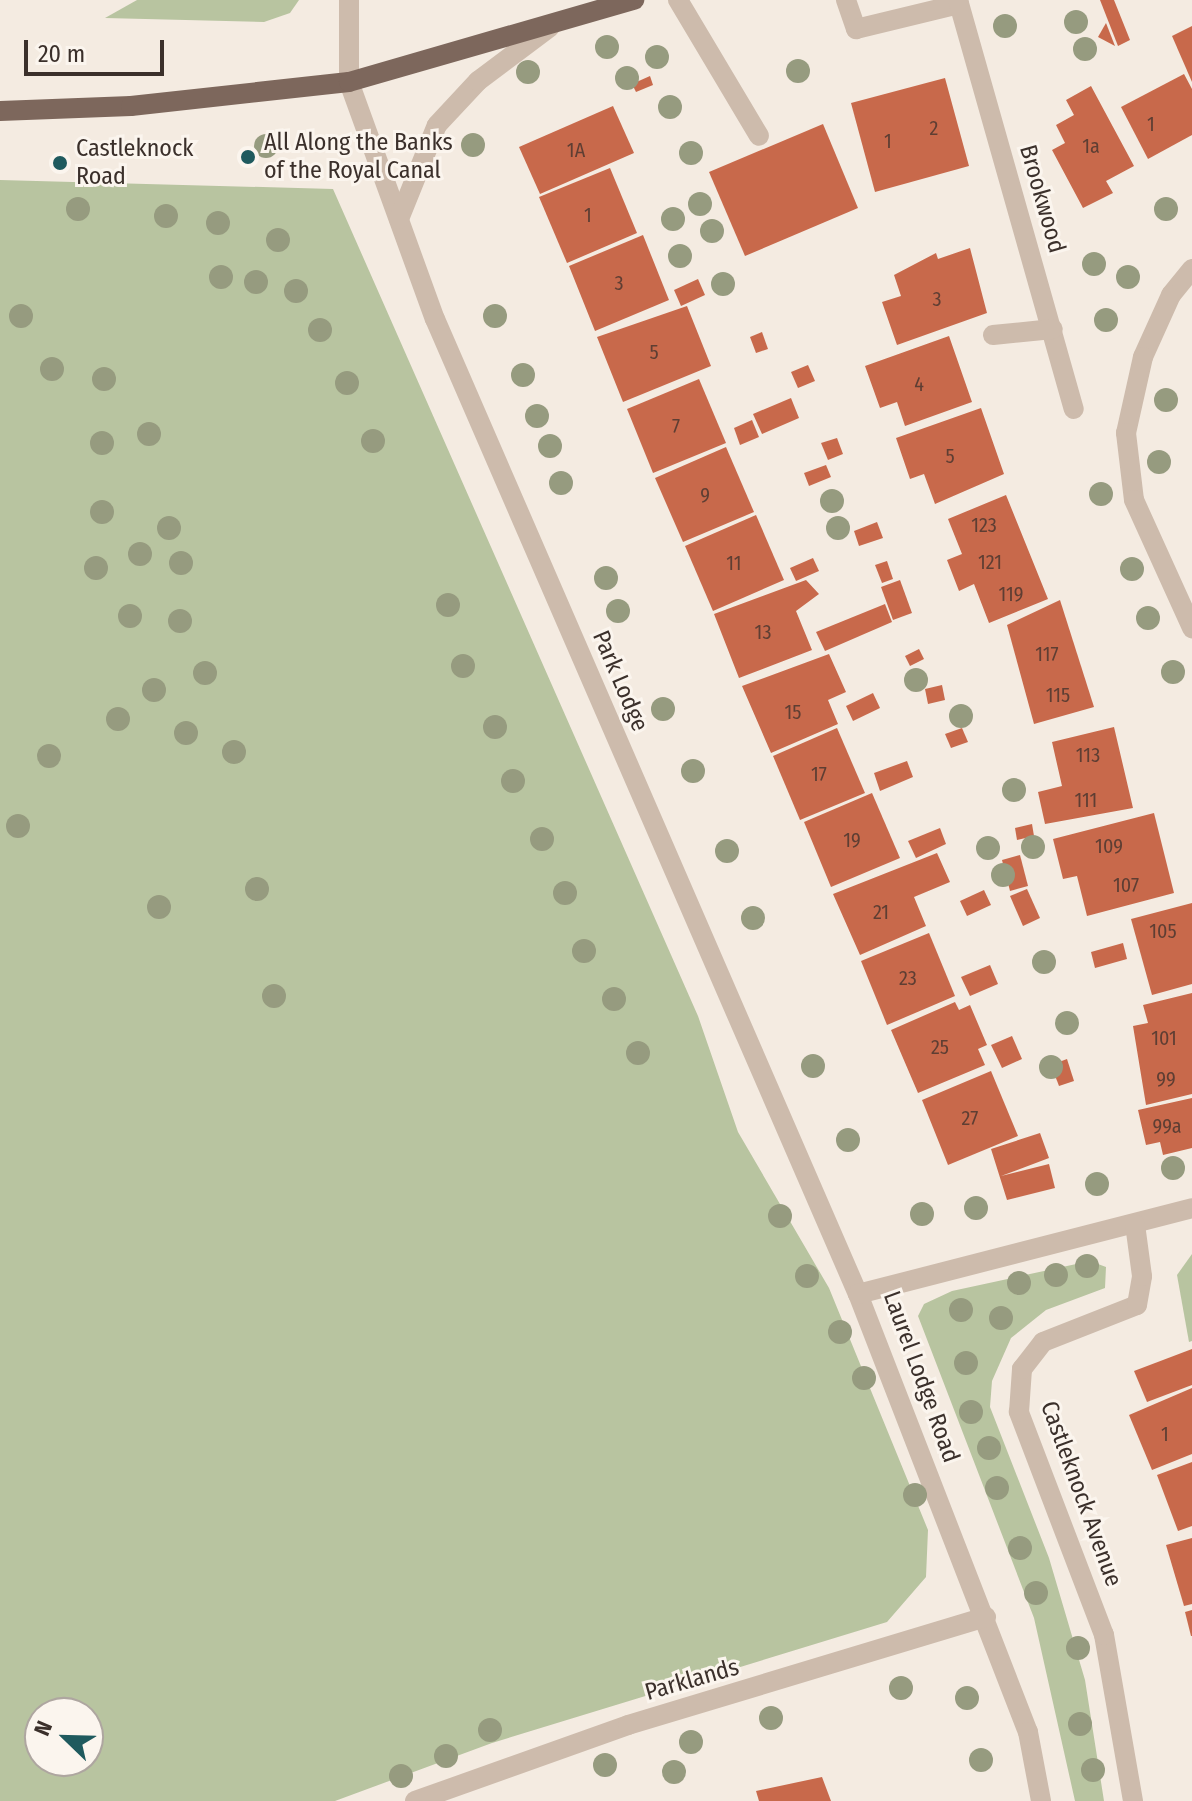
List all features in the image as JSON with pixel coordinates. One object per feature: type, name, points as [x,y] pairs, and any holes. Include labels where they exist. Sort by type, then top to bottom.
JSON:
[{"type":"main road","points":[[0,111],[131,106],[349,82],[550,27],[634,0]]},
{"type":"street","points":[[349,0],[349,82]]},
{"type":"street","points":[[678,0],[759,136]]},
{"type":"street","name":"Brookwood","points":[[846,0],[856,29],[959,2],[1074,409]]},
{"type":"street","points":[[399,219],[437,125],[478,81],[550,27]]},
{"type":"street","name":"Park Lodge","points":[[349,82],[435,319],[858,1294]]},
{"type":"street","points":[[1192,269],[1171,295],[1143,357],[1126,433],[1134,500],[1192,628]]},
{"type":"street","points":[[993,335],[1053,329]]},
{"type":"street","name":"Laurel Lodge Road","points":[[1041,1801],[1028,1732],[986,1617],[858,1294],[1192,1208]]},
{"type":"street","name":"Castleknock Avenue","points":[[1133,1801],[1104,1635],[1019,1412],[1022,1369],[1043,1342],[1137,1305],[1142,1276],[1135,1224]]},
{"type":"street","name":"Parklands","points":[[415,1801],[635,1723],[986,1617]]},
{"type":"green space","points":[[137,0],[299,0],[290,13],[264,22],[105,18]]},
{"type":"green space","points":[[0,180],[333,189],[698,1016],[738,1132],[829,1288],[928,1530],[926,1577],[887,1622],[492,1743],[335,1801],[0,1801]]},
{"type":"green space","points":[[1192,1254],[1192,1341],[1189,1342],[1177,1275]]},
{"type":"green space","points":[[1090,1261],[1106,1267],[1105,1288],[1046,1310],[1011,1338],[992,1381],[990,1407],[1049,1558],[1085,1680],[1104,1801],[1075,1801],[1034,1618],[918,1316],[924,1304],[952,1291]]},
{"type":"building","points":[[1100,0],[1114,0],[1130,40],[1118,46]]},
{"type":"building","points":[[1106,23],[1115,46],[1098,37]]},
{"type":"building","points":[[1192,26],[1192,82],[1172,36]]},
{"type":"building","points":[[1184,74],[1192,89],[1192,135],[1148,159],[1121,107]]},
{"type":"building","points":[[650,76],[653,85],[636,92],[632,84]]},
{"type":"building","points":[[945,78],[969,166],[875,192],[851,103]]},
{"type":"building","points":[[1091,86],[1134,166],[1106,181],[1113,193],[1083,208],[1052,150],[1065,143],[1056,125],[1074,115],[1066,100]]},
{"type":"building","points":[[613,106],[634,153],[540,194],[519,147]]},
{"type":"building","points":[[823,124],[858,208],[745,256],[709,172]]},
{"type":"building","points":[[610,168],[637,233],[567,263],[539,197]]},
{"type":"building","points":[[643,235],[669,300],[595,331],[569,266]]},
{"type":"building","points":[[970,248],[987,313],[897,345],[882,302],[901,296],[894,275],[936,253],[938,259]]},
{"type":"building","points":[[698,279],[705,295],[681,306],[674,290]]},
{"type":"building","points":[[687,306],[711,366],[623,402],[597,337]]},
{"type":"building","points":[[762,332],[768,349],[756,353],[750,337]]},
{"type":"building","points":[[949,336],[972,402],[905,426],[897,402],[880,408],[865,366]]},
{"type":"building","points":[[808,365],[815,381],[798,388],[791,372]]},
{"type":"building","points":[[699,379],[726,443],[653,473],[627,409]]},
{"type":"building","points":[[791,398],[799,418],[762,434],[753,414]]},
{"type":"building","points":[[981,408],[1004,474],[935,504],[924,474],[910,479],[896,438]]},
{"type":"building","points":[[752,420],[759,437],[740,445],[734,428]]},
{"type":"building","points":[[837,438],[843,454],[828,460],[821,443]]},
{"type":"building","points":[[726,447],[754,512],[683,542],[655,478]]},
{"type":"building","points":[[826,465],[831,477],[809,486],[804,473]]},
{"type":"building","points":[[1006,495],[1048,599],[989,623],[974,584],[959,591],[947,560],[962,554],[948,519]]},
{"type":"building","points":[[756,515],[784,580],[713,611],[685,546]]},
{"type":"building","points":[[877,522],[883,538],[859,546],[854,531]]},
{"type":"building","points":[[813,558],[819,571],[796,581],[790,568]]},
{"type":"building","points":[[887,561],[893,579],[882,583],[875,565]]},
{"type":"building","points":[[806,580],[819,594],[796,611],[812,650],[739,678],[714,614]]},
{"type":"building","points":[[900,580],[912,613],[893,620],[881,587]]},
{"type":"building","points":[[1060,600],[1094,707],[1034,724],[1007,625]]},
{"type":"building","points":[[885,604],[892,622],[825,651],[816,632]]},
{"type":"building","points":[[919,649],[924,659],[910,666],[905,656]]},
{"type":"building","points":[[829,654],[846,692],[828,700],[838,724],[771,753],[742,686]]},
{"type":"building","points":[[942,685],[945,700],[928,704],[925,689]]},
{"type":"building","points":[[873,693],[880,708],[853,721],[846,706]]},
{"type":"building","points":[[1114,727],[1133,808],[1045,824],[1038,792],[1062,786],[1052,742]]},
{"type":"building","points":[[837,728],[865,793],[800,820],[773,756]]},
{"type":"building","points":[[962,728],[968,742],[951,748],[945,734]]},
{"type":"building","points":[[907,761],[913,777],[880,791],[874,773]]},
{"type":"building","points":[[872,793],[900,858],[831,887],[804,822]]},
{"type":"building","points":[[1154,813],[1174,893],[1087,916],[1077,876],[1063,879],[1053,839]]},
{"type":"building","points":[[1032,824],[1034,836],[1017,840],[1015,828]]},
{"type":"building","points":[[940,828],[946,844],[916,858],[908,841]]},
{"type":"building","points":[[937,853],[950,882],[914,897],[926,926],[860,955],[833,894]]},
{"type":"building","points":[[1020,855],[1028,886],[1010,891],[1002,860]]},
{"type":"building","points":[[1027,889],[1040,918],[1023,926],[1010,896]]},
{"type":"building","points":[[984,890],[991,905],[967,916],[960,901]]},
{"type":"building","points":[[1192,903],[1192,984],[1152,995],[1131,919]]},
{"type":"building","points":[[929,933],[955,996],[887,1025],[861,961]]},
{"type":"building","points":[[1123,943],[1127,959],[1095,968],[1091,952]]},
{"type":"building","points":[[990,965],[998,984],[970,996],[961,977]]},
{"type":"building","points":[[1192,993],[1192,1094],[1146,1105],[1133,1026],[1148,1023],[1143,1005]]},
{"type":"building","points":[[955,1002],[959,1010],[970,1005],[987,1045],[978,1049],[985,1065],[918,1093],[891,1030]]},
{"type":"building","points":[[1012,1036],[1022,1059],[1002,1068],[991,1045]]},
{"type":"building","points":[[1067,1059],[1074,1081],[1059,1086],[1051,1065]]},
{"type":"building","points":[[991,1071],[1018,1136],[948,1165],[922,1100]]},
{"type":"building","points":[[1192,1098],[1192,1148],[1163,1155],[1160,1142],[1146,1145],[1138,1110]]},
{"type":"building","points":[[1040,1133],[1049,1158],[1001,1176],[1049,1164],[1055,1188],[1007,1200],[991,1149]]},
{"type":"building","points":[[1192,1349],[1192,1385],[1147,1402],[1134,1371]]},
{"type":"building","points":[[1192,1388],[1192,1454],[1152,1470],[1129,1415]]},
{"type":"building","points":[[1192,1462],[1192,1526],[1178,1531],[1157,1475]]},
{"type":"building","points":[[1192,1538],[1192,1604],[1184,1606],[1166,1545]]},
{"type":"building","points":[[1192,1610],[1192,1636],[1191,1636],[1185,1612]]},
{"type":"building","points":[[822,1777],[831,1801],[759,1801],[756,1791]]},
{"type":"place","name":"All Along the Banks of the Royal Canal","points":[[248,157]]},
{"type":"place","name":"Castleknock Road","points":[[60,163]]}]
